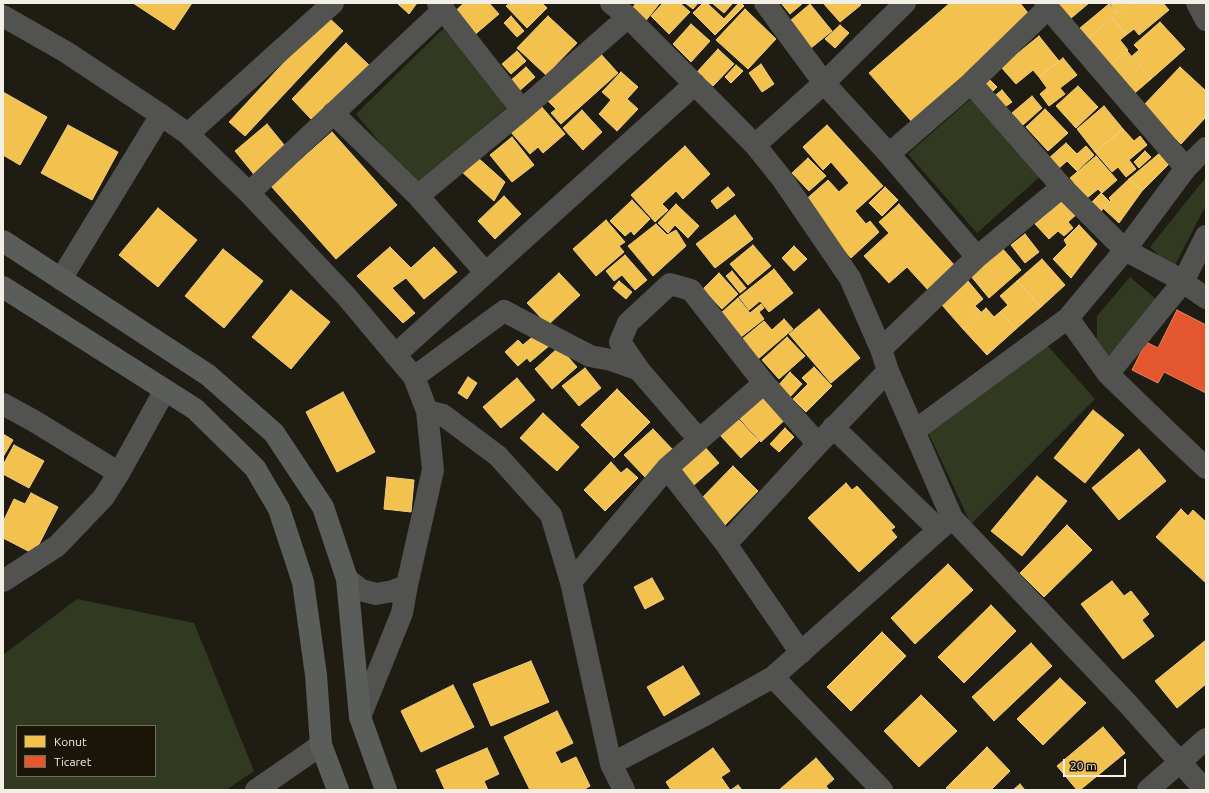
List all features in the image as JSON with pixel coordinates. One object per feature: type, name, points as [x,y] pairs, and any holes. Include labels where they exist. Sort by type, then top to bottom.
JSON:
[{"type":"main road","points":[[3,241],[208,375],[274,433],[323,507],[347,579],[360,717],[386,790]]},
{"type":"main road","points":[[3,287],[195,409],[255,468],[279,509],[303,582],[316,675],[321,745],[338,790]]},
{"type":"street","points":[[188,134],[333,3]]},
{"type":"street","points":[[611,3],[628,17],[755,145],[783,180],[850,278],[882,349],[888,372],[914,431],[945,524]]},
{"type":"street","points":[[765,3],[824,83],[889,154],[977,257]]},
{"type":"street","points":[[755,145],[824,83],[906,3]]},
{"type":"street","points":[[1197,3],[1206,20]]},
{"type":"street","points":[[249,193],[333,113],[441,6],[522,110]]},
{"type":"street","points":[[889,154],[971,83],[1047,6],[1186,168]]},
{"type":"street","points":[[3,16],[66,52],[161,114],[188,134],[249,193],[346,296],[414,377],[427,411],[433,470],[402,613],[360,717]]},
{"type":"street","points":[[418,196],[522,110],[628,17]]},
{"type":"street","points":[[971,83],[1062,187],[1125,250],[1174,276],[1206,298]]},
{"type":"street","points":[[395,355],[485,272],[695,84]]},
{"type":"street","points":[[333,113],[418,196],[485,272]]},
{"type":"street","points":[[61,279],[161,114]]},
{"type":"street","points":[[914,431],[1068,318],[1125,250],[1186,168],[1206,148]]},
{"type":"street","points":[[882,349],[977,257],[1062,187]]},
{"type":"street","points":[[1108,374],[1183,282],[1206,236]]},
{"type":"street","points":[[700,439],[688,428],[639,370],[620,342],[628,323],[670,284],[691,290],[764,383],[818,444]]},
{"type":"street","points":[[414,377],[504,311],[590,356],[611,360],[639,370]]},
{"type":"street","points":[[1068,318],[1108,374],[1206,468]]},
{"type":"street","points":[[726,544],[833,427],[888,372]]},
{"type":"street","points":[[571,582],[667,468],[764,383]]},
{"type":"street","points":[[5,576],[57,546],[103,498],[119,473],[166,390]]},
{"type":"street","points":[[3,404],[34,420],[119,473]]},
{"type":"street","points":[[427,411],[443,415],[498,456],[551,515],[571,582],[611,764],[624,790]]},
{"type":"street","points":[[833,427],[945,524],[1128,704],[1205,790]]},
{"type":"street","points":[[667,468],[726,544],[801,653]]},
{"type":"street","points":[[611,764],[705,715],[773,677],[945,524]]},
{"type":"street","points":[[347,579],[361,590],[376,594],[393,591],[407,585]]},
{"type":"street","points":[[773,677],[882,790]]},
{"type":"street","points":[[1148,790],[1206,739]]},
{"type":"street","points":[[256,790],[321,745]]},
{"type":"green space","points":[[444,28],[507,107],[416,186],[356,114]]},
{"type":"green space","points":[[974,96],[1043,174],[977,233],[908,154]]},
{"type":"green space","points":[[1206,177],[1206,205],[1173,269],[1150,247]]},
{"type":"green space","points":[[1130,277],[1156,299],[1108,356],[1097,340],[1097,316]]},
{"type":"green space","points":[[1047,345],[1095,399],[971,524],[928,432]]},
{"type":"green space","points":[[77,599],[194,623],[254,771],[226,790],[3,790],[3,655]]},
{"type":"building: Konut","points":[[133,3],[192,3],[174,30]]},
{"type":"building: Konut","points":[[397,3],[417,3],[409,14]]},
{"type":"building: Konut","points":[[464,3],[489,3],[499,14],[472,37],[451,15]]},
{"type":"building: Konut","points":[[510,3],[542,3],[547,8],[527,28],[506,6]]},
{"type":"building: Konut","points":[[636,3],[659,4],[644,23],[630,11]]},
{"type":"building: Konut","points":[[663,3],[680,3],[690,12],[669,34],[651,16]]},
{"type":"building: Konut","points":[[685,3],[698,3],[693,9]]},
{"type":"building: Konut","points":[[703,3],[707,3],[724,19],[739,3],[744,6],[715,35],[693,13]]},
{"type":"building: Konut","points":[[712,3],[733,3],[724,13]]},
{"type":"building: Konut","points":[[781,3],[803,3],[790,14]]},
{"type":"building: Konut","points":[[823,3],[859,3],[861,5],[840,22]]},
{"type":"building: Konut","points":[[950,3],[1020,3],[1032,18],[912,122],[869,73]]},
{"type":"building: Konut","points":[[1057,3],[1089,3],[1070,19]]},
{"type":"building: Konut","points":[[1110,3],[1130,3],[1117,13]]},
{"type":"building: Konut","points":[[1130,3],[1163,3],[1169,10],[1139,35],[1134,29],[1126,35],[1112,18]]},
{"type":"building: Konut","points":[[810,4],[832,31],[806,52],[784,26]]},
{"type":"building: Konut","points":[[1109,4],[1117,13],[1083,43],[1074,33]]},
{"type":"building: Konut","points":[[745,9],[776,39],[748,69],[716,40]]},
{"type":"building: Konut","points":[[327,16],[343,31],[245,136],[229,122]]},
{"type":"building: Konut","points":[[511,16],[524,31],[517,37],[504,23]]},
{"type":"building: Konut","points":[[548,16],[577,43],[546,75],[517,48]]},
{"type":"building: Konut","points":[[1112,18],[1126,35],[1120,40],[1128,50],[1105,70],[1083,43]]},
{"type":"building: Konut","points":[[1160,22],[1185,49],[1151,79],[1132,56],[1139,50],[1134,45]]},
{"type":"building: Konut","points":[[691,24],[710,41],[691,62],[673,44]]},
{"type":"building: Konut","points":[[840,25],[849,33],[835,48],[825,39]]},
{"type":"building: Konut","points":[[1039,36],[1059,61],[1039,77],[1033,70],[1016,84],[1001,67]]},
{"type":"building: Konut","points":[[346,43],[372,68],[311,119],[292,99]]},
{"type":"building: Konut","points":[[718,49],[734,64],[713,86],[697,72]]},
{"type":"building: Konut","points":[[517,51],[526,61],[511,74],[502,64]]},
{"type":"building: Konut","points":[[1127,51],[1151,79],[1129,98],[1105,70]]},
{"type":"building: Konut","points":[[599,52],[618,73],[561,124],[551,113],[556,109],[546,99]]},
{"type":"building: Konut","points":[[1063,58],[1077,75],[1060,88],[1065,94],[1049,106],[1040,94],[1047,88],[1039,77]]},
{"type":"building: Konut","points":[[761,64],[774,84],[762,92],[749,73]]},
{"type":"building: Konut","points":[[736,65],[743,71],[731,83],[725,77]]},
{"type":"building: Konut","points":[[526,67],[535,77],[518,92],[509,82]]},
{"type":"building: Konut","points":[[1180,67],[1206,91],[1206,117],[1181,144],[1142,107]]},
{"type":"building: Konut","points":[[621,72],[638,87],[627,99],[638,109],[617,131],[599,114],[611,100],[602,92]]},
{"type":"building: Konut","points":[[989,79],[997,87],[987,97],[979,89]]},
{"type":"building: Konut","points":[[1078,86],[1098,107],[1076,128],[1056,106]]},
{"type":"building: Konut","points":[[1002,90],[1012,102],[1002,109],[992,98]]},
{"type":"building: Konut","points":[[3,92],[47,117],[20,165],[3,155]]},
{"type":"building: Konut","points":[[1032,96],[1042,108],[1023,125],[1012,113]]},
{"type":"building: Konut","points":[[540,105],[565,134],[543,153],[538,147],[530,154],[510,131]]},
{"type":"building: Konut","points":[[1104,106],[1123,129],[1095,152],[1077,129]]},
{"type":"building: Konut","points":[[1045,109],[1068,133],[1048,151],[1026,127]]},
{"type":"building: Konut","points":[[582,110],[602,132],[583,150],[563,128]]},
{"type":"building: Konut","points":[[267,124],[289,151],[257,178],[235,151]]},
{"type":"building: Konut","points":[[68,125],[118,152],[92,200],[41,173]]},
{"type":"building: Konut","points":[[827,125],[883,186],[855,211],[866,224],[870,221],[879,232],[851,258],[802,203],[828,180],[839,192],[849,183],[831,162],[823,170],[803,147]]},
{"type":"building: Konut","points":[[1123,129],[1134,141],[1140,136],[1147,145],[1129,160],[1136,169],[1126,177],[1118,167],[1112,172],[1095,152]]},
{"type":"building: Konut","points":[[332,132],[397,205],[336,259],[271,186]]},
{"type":"building: Konut","points":[[512,137],[534,165],[512,182],[490,155]]},
{"type":"building: Konut","points":[[1066,143],[1077,154],[1086,146],[1094,155],[1077,171],[1067,161],[1058,169],[1048,159]]},
{"type":"building: Konut","points":[[685,146],[710,174],[683,199],[676,191],[662,204],[668,210],[655,222],[631,195]]},
{"type":"building: Konut","points":[[1145,151],[1151,157],[1139,168],[1134,162]]},
{"type":"building: Konut","points":[[1161,152],[1170,163],[1142,191],[1129,179]]},
{"type":"building: Konut","points":[[1096,156],[1117,180],[1102,193],[1098,189],[1087,198],[1070,178]]},
{"type":"building: Konut","points":[[477,157],[505,182],[494,201],[461,171]]},
{"type":"building: Konut","points":[[808,158],[826,176],[809,191],[792,173]]},
{"type":"building: Konut","points":[[1129,179],[1142,191],[1119,223],[1104,209],[1111,201],[1109,198]]},
{"type":"building: Konut","points":[[728,187],[735,195],[717,209],[711,201]]},
{"type":"building: Konut","points":[[885,187],[898,200],[882,216],[869,203]]},
{"type":"building: Konut","points":[[1101,193],[1110,202],[1099,213],[1090,204]]},
{"type":"building: Konut","points":[[504,196],[521,214],[495,239],[478,221]]},
{"type":"building: Konut","points":[[1065,197],[1079,212],[1068,222],[1073,228],[1064,236],[1058,231],[1049,239],[1035,224]]},
{"type":"building: Konut","points":[[632,200],[650,219],[634,235],[631,231],[625,236],[610,221]]},
{"type":"building: Konut","points":[[676,204],[699,226],[688,238],[675,225],[668,233],[658,223]]},
{"type":"building: Konut","points":[[899,204],[956,267],[929,291],[907,267],[889,283],[864,256],[889,233],[879,222]]},
{"type":"building: Konut","points":[[158,208],[197,240],[158,287],[119,255]]},
{"type":"building: Konut","points":[[735,215],[753,239],[715,268],[696,244]]},
{"type":"building: Konut","points":[[606,220],[625,242],[619,246],[624,252],[596,276],[573,249]]},
{"type":"building: Konut","points":[[656,224],[667,235],[676,230],[686,246],[653,276],[628,246]]},
{"type":"building: Konut","points":[[1079,225],[1097,244],[1071,278],[1053,259],[1067,245],[1064,240]]},
{"type":"building: Konut","points":[[1025,234],[1039,252],[1025,263],[1011,245]]},
{"type":"building: Konut","points":[[753,245],[771,266],[748,285],[730,264]]},
{"type":"building: Konut","points":[[794,246],[807,259],[794,271],[782,258]]},
{"type":"building: Konut","points":[[390,247],[411,268],[434,247],[457,272],[424,299],[406,278],[392,288],[415,313],[403,323],[357,276]]},
{"type":"building: Konut","points":[[1002,248],[1021,270],[989,298],[970,275]]},
{"type":"building: Konut","points":[[223,249],[263,281],[224,328],[185,296]]},
{"type":"building: Konut","points":[[625,255],[647,280],[635,290],[622,275],[614,281],[606,271]]},
{"type":"building: Konut","points":[[1042,259],[1065,285],[1041,307],[1017,281]]},
{"type":"building: Konut","points":[[774,269],[793,293],[769,312],[760,301],[749,310],[739,297]]},
{"type":"building: Konut","points":[[732,271],[746,288],[740,293],[726,276]]},
{"type":"building: Konut","points":[[559,273],[580,295],[548,325],[527,303]]},
{"type":"building: Konut","points":[[719,273],[738,294],[722,309],[703,289]]},
{"type":"building: Konut","points":[[619,281],[632,292],[626,299],[613,288]]},
{"type":"building: Konut","points":[[968,281],[983,299],[975,306],[981,312],[963,329],[942,305]]},
{"type":"building: Konut","points":[[1017,281],[1041,307],[1016,329],[1000,312],[1008,305],[1000,296]]},
{"type":"building: Konut","points":[[291,290],[330,322],[291,369],[252,337]]},
{"type":"building: Konut","points":[[738,298],[750,313],[761,304],[764,308],[759,312],[764,319],[741,337],[721,313]]},
{"type":"building: Konut","points":[[986,308],[994,317],[1000,312],[1016,329],[987,355],[963,329]]},
{"type":"building: Konut","points":[[819,309],[860,358],[831,383],[789,334]]},
{"type":"building: Konut","points":[[784,319],[793,329],[758,359],[741,340],[764,321],[772,330]]},
{"type":"building: Konut","points":[[538,332],[550,345],[530,362],[527,358],[518,366],[505,352],[518,340],[523,345]]},
{"type":"building: Konut","points":[[787,337],[805,356],[779,379],[762,360]]},
{"type":"building: Konut","points":[[559,347],[577,367],[552,389],[535,369]]},
{"type":"building: Konut","points":[[814,367],[832,386],[806,412],[793,399],[808,384],[802,378]]},
{"type":"building: Konut","points":[[585,368],[601,388],[579,406],[562,386]]},
{"type":"building: Konut","points":[[790,372],[802,384],[789,398],[777,387]]},
{"type":"building: Konut","points":[[468,377],[477,383],[467,399],[458,393]]},
{"type":"building: Konut","points":[[517,378],[535,400],[501,428],[483,407]]},
{"type":"building: Konut","points":[[617,389],[650,422],[614,458],[581,425]]},
{"type":"building: Konut","points":[[343,392],[375,452],[337,472],[306,412]]},
{"type":"building: Konut","points":[[768,392],[790,415],[761,442],[739,418]]},
{"type":"building: Konut","points":[[1093,410],[1124,435],[1085,483],[1054,458]]},
{"type":"building: Konut","points":[[543,413],[579,447],[557,471],[520,438]]},
{"type":"building: Konut","points":[[738,419],[759,441],[741,458],[720,435]]},
{"type":"building: Konut","points":[[785,428],[794,437],[779,452],[770,444]]},
{"type":"building: Konut","points":[[653,429],[674,451],[645,477],[624,455]]},
{"type":"building: Konut","points":[[3,434],[13,440],[3,457]]},
{"type":"building: Konut","points":[[14,445],[44,461],[29,488],[3,474],[3,465]]},
{"type":"building: Konut","points":[[704,446],[719,463],[694,485],[679,469]]},
{"type":"building: Konut","points":[[1139,449],[1166,481],[1119,520],[1092,488]]},
{"type":"building: Konut","points":[[611,462],[621,473],[627,468],[638,478],[605,511],[584,490]]},
{"type":"building: Konut","points":[[733,466],[758,491],[724,526],[699,501]]},
{"type":"building: Konut","points":[[1037,476],[1067,501],[1022,556],[991,531]]},
{"type":"building: Konut","points":[[387,477],[414,480],[411,512],[384,509]]},
{"type":"building: Konut","points":[[846,483],[852,490],[857,486],[895,527],[891,530],[897,537],[859,572],[808,518]]},
{"type":"building: Konut","points":[[31,493],[58,507],[34,554],[3,538],[3,522],[14,499],[25,504]]},
{"type":"building: Konut","points":[[1181,509],[1188,516],[1193,510],[1206,522],[1206,583],[1156,537]]},
{"type":"building: Konut","points":[[1067,525],[1092,550],[1044,597],[1020,573]]},
{"type":"building: Konut","points":[[948,564],[973,590],[915,644],[891,618]]},
{"type":"building: Konut","points":[[652,578],[664,599],[645,609],[634,587]]},
{"type":"building: Konut","points":[[1112,581],[1124,596],[1131,591],[1149,614],[1142,620],[1154,636],[1123,659],[1081,604]]},
{"type":"building: Konut","points":[[991,605],[1016,631],[964,683],[938,657]]},
{"type":"building: Konut","points":[[882,632],[906,656],[851,711],[827,687]]},
{"type":"building: Konut","points":[[1206,640],[1206,684],[1177,708],[1155,681]]},
{"type":"building: Konut","points":[[1031,643],[1052,666],[994,721],[972,697]]},
{"type":"building: Konut","points":[[531,661],[549,702],[491,726],[473,684]]},
{"type":"building: Konut","points":[[683,666],[700,694],[664,716],[647,687]]},
{"type":"building: Konut","points":[[1060,678],[1086,703],[1043,745],[1017,719]]},
{"type":"building: Konut","points":[[453,685],[474,727],[421,752],[401,711]]},
{"type":"building: Konut","points":[[921,695],[957,731],[919,767],[884,731]]},
{"type":"building: Konut","points":[[557,711],[573,743],[555,752],[561,764],[576,757],[590,786],[583,790],[530,790],[504,737]]},
{"type":"building: Konut","points":[[1103,727],[1125,753],[1080,790],[1077,790],[1057,766]]},
{"type":"building: Konut","points":[[987,747],[1010,771],[991,790],[948,790],[946,788]]},
{"type":"building: Konut","points":[[487,748],[499,774],[484,781],[488,790],[445,790],[436,770]]},
{"type":"building: Konut","points":[[713,748],[730,771],[721,777],[730,790],[671,790],[666,782]]},
{"type":"building: Konut","points":[[816,758],[834,779],[826,786],[829,790],[779,790]]},
{"type":"building: Konut","points":[[1020,784],[1025,790],[1013,790]]},
{"type":"building: Konut","points":[[738,785],[742,790],[731,790]]},
{"type":"building: Ticaret","points":[[1177,310],[1206,325],[1206,393],[1164,372],[1158,383],[1132,370],[1146,342],[1158,348]]}]
